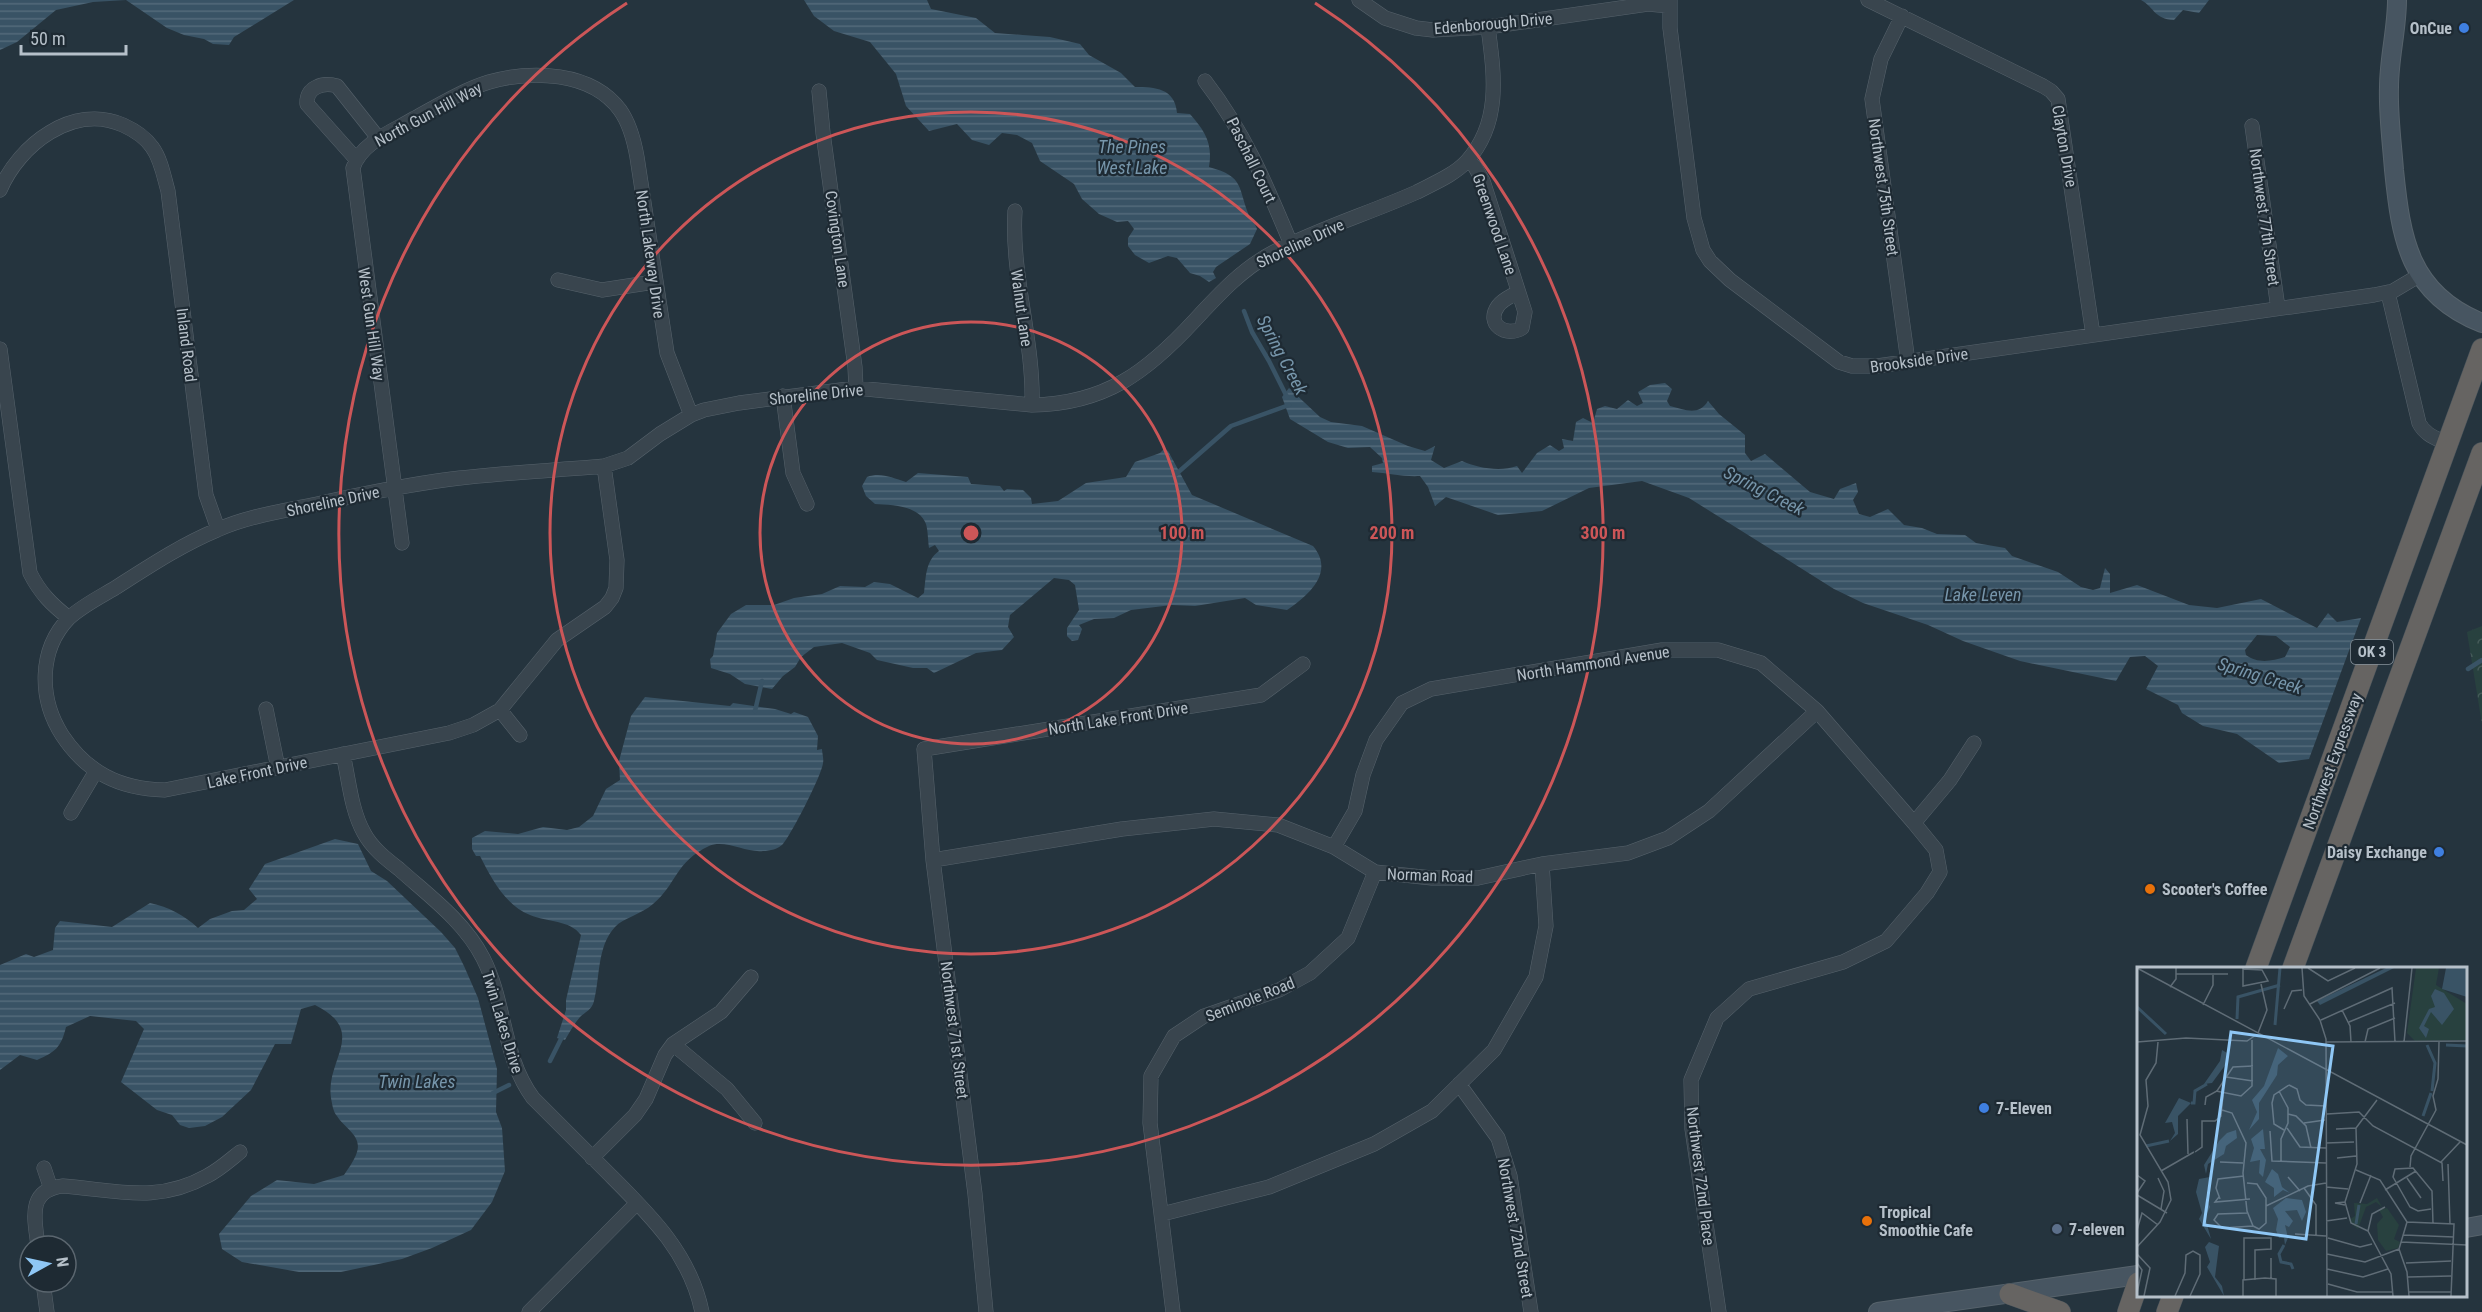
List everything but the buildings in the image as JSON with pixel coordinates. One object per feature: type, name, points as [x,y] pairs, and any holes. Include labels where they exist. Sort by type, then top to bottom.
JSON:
[{"type":"highway","name":"Northwest Expressway","points":[[2257,967],[2482,349]]},
{"type":"highway","name":"OK 3","points":[[2294,967],[2336,857],[2482,453]]},
{"type":"highway","points":[[2268,934],[2301,946]]},
{"type":"highway","points":[[2128,1312],[2137,1288]]},
{"type":"highway","points":[[2010,1294],[2060,1312]]},
{"type":"highway","points":[[2167,1312],[2173,1297]]},
{"type":"main road","points":[[2397,0],[2397,20],[2389,86],[2399,216],[2408,252],[2420,275],[2434,292],[2457,311],[2482,323]]},
{"type":"main road","points":[[2467,1228],[2482,1226]]},
{"type":"main road","points":[[1878,1312],[2137,1275]]},
{"type":"street","name":"Edenborough Drive","points":[[1359,0],[1385,18],[1416,28],[1442,30],[1488,27],[1648,4],[1670,3]]},
{"type":"street","name":"Clayton Drive","points":[[1868,0],[2043,86],[2058,99],[2093,335]]},
{"type":"street","name":"Brookside Drive","points":[[1670,3],[1670,28],[1694,218],[1698,234],[1710,261],[1730,280],[1839,362],[1864,367],[1908,362],[2388,292],[2420,275]]},
{"type":"street","name":"Northwest 75th Street","points":[[1902,16],[1881,59],[1872,99],[1908,362]]},
{"type":"street","name":"Shoreline Drive","points":[[69,618],[173,552],[219,529],[278,512],[394,488],[469,477],[604,466],[628,458],[691,415],[718,406],[856,388],[1032,405],[1072,402],[1110,390],[1150,364],[1240,274],[1256,263],[1291,244],[1419,191],[1455,172],[1468,160],[1483,139],[1493,104],[1494,85],[1488,27]]},
{"type":"street","name":"North Gun Hill Way","points":[[356,159],[379,139],[465,91],[517,76],[547,75],[572,79],[608,98]]},
{"type":"street","name":"Paschall Court","points":[[1205,81],[1228,111],[1245,140],[1291,244]]},
{"type":"street","points":[[356,159],[307,104],[306,99],[314,89],[324,84],[337,86],[379,139]]},
{"type":"street","name":"Covington Lane","points":[[819,91],[856,388]]},
{"type":"street","name":"North Lakeway Drive","points":[[608,98],[619,109],[634,139],[654,282],[667,353],[691,415]]},
{"type":"street","name":"Inland Road","points":[[0,190],[11,170],[25,154],[56,128],[72,122],[89,118],[119,123],[144,138],[153,148],[168,191],[206,495],[219,529]]},
{"type":"street","name":"Northwest 77th Street","points":[[2252,126],[2278,308]]},
{"type":"street","name":"West Gun Hill Way","points":[[356,159],[352,168],[353,181],[402,543]]},
{"type":"street","name":"Greenwood Lane","points":[[1468,160],[1475,166],[1483,180],[1518,292]]},
{"type":"street","name":"Walnut Lane","points":[[1015,211],[1013,241],[1032,381],[1032,405]]},
{"type":"street","points":[[558,280],[602,290],[654,282]]},
{"type":"street","points":[[2388,292],[2422,431],[2448,444]]},
{"type":"street","points":[[0,349],[30,573],[38,590],[69,618]]},
{"type":"street","points":[[783,396],[793,473],[807,504]]},
{"type":"street","name":"Lake Front Drive","points":[[69,618],[53,642],[44,674],[45,691],[58,728],[70,746],[96,771],[129,787],[165,790],[449,733],[473,725],[500,710],[557,640],[605,607],[612,598],[616,588],[618,560],[604,466]]},
{"type":"street","name":"North Hammond Avenue","points":[[1334,847],[1355,811],[1363,775],[1376,740],[1402,703],[1431,689],[1662,650],[1718,650],[1761,663],[1817,711],[1914,823]]},
{"type":"street","name":"North Lake Front Drive","points":[[924,749],[1261,695],[1303,664]]},
{"type":"street","points":[[266,710],[278,768]]},
{"type":"street","points":[[500,710],[520,735]]},
{"type":"street","name":"Norman Road","points":[[933,860],[1122,829],[1214,819],[1278,825],[1334,847],[1375,872],[1432,878],[1478,878],[1542,864],[1628,854],[1668,838],[1709,811],[1817,711]]},
{"type":"street","points":[[1914,823],[1950,780],[1974,742]]},
{"type":"street","name":"Northwest 71st Street","points":[[924,749],[933,860],[975,1194],[986,1312]]},
{"type":"street","name":"Twin Lakes Drive","points":[[343,754],[355,809],[363,832],[375,848],[455,920],[476,946],[488,970],[510,1054],[524,1086],[533,1098],[637,1203],[678,1251],[695,1285],[702,1312]]},
{"type":"street","points":[[70,813],[96,771]]},
{"type":"street","name":"Northwest 72nd Place","points":[[1719,1312],[1692,1129],[1691,1080],[1717,1018],[1749,989],[1843,962],[1886,941],[1927,893],[1940,872],[1936,850],[1914,823]]},
{"type":"street","points":[[1162,1214],[1269,1187],[1374,1144],[1432,1111],[1494,1050],[1536,977],[1546,926],[1542,864]]},
{"type":"street","name":"Seminole Road","points":[[1173,1312],[1150,1123],[1151,1076],[1174,1036],[1204,1016],[1279,990],[1310,973],[1348,938],[1375,872]]},
{"type":"street","points":[[592,1158],[635,1115],[651,1088],[665,1054],[673,1044],[721,1012],[751,977]]},
{"type":"street","points":[[673,1044],[727,1089],[755,1123]]},
{"type":"street","name":"Northwest 72nd Street","points":[[1459,1084],[1498,1138],[1510,1176],[1531,1312]]},
{"type":"street","points":[[37,1234],[34,1212],[36,1203],[40,1196],[51,1188],[63,1186],[145,1194],[167,1192],[192,1184],[209,1175],[240,1152]]},
{"type":"street","points":[[44,1168],[51,1188]]},
{"type":"street","points":[[538,1309],[637,1203]]},
{"type":"street","points":[[44,1294],[46,1312]]},
{"type":"green space","points":[[2482,626],[2482,724],[2467,632]]},
{"type":"water","points":[[0,0],[126,0],[93,2],[56,10],[17,42],[0,50]]},
{"type":"water","points":[[126,0],[294,0],[234,37],[229,45],[213,44],[167,28]]},
{"type":"water","name":"The Pines West Lake","points":[[804,0],[927,0],[931,9],[976,18],[995,33],[1050,37],[1080,44],[1089,55],[1121,73],[1135,87],[1163,91],[1172,98],[1177,113],[1190,114],[1207,138],[1210,151],[1209,167],[1229,175],[1238,185],[1250,218],[1257,229],[1250,244],[1216,267],[1213,272],[1216,278],[1209,282],[1190,273],[1177,258],[1168,256],[1149,263],[1135,255],[1128,246],[1128,238],[1134,229],[1128,221],[1117,222],[1099,214],[1082,199],[1074,184],[1040,161],[1032,143],[1017,135],[1002,133],[989,145],[972,140],[957,124],[929,131],[906,106],[896,74],[870,42],[834,31],[814,16]]},
{"type":"water","points":[[2141,0],[2209,0],[2199,13],[2183,10],[2174,20],[2162,18]]},
{"type":"water","name":"Lake Leven","points":[[1665,383],[1672,389],[1667,401],[1670,406],[1676,408],[1696,410],[1708,401],[1719,414],[1745,435],[1745,453],[1751,461],[1765,454],[1810,492],[1834,499],[1840,489],[1856,483],[1858,492],[1853,500],[1859,514],[1870,517],[1888,509],[1904,525],[1922,528],[1937,534],[1965,535],[1976,543],[2005,548],[2012,556],[2058,572],[2081,587],[2093,590],[2100,588],[2105,568],[2110,574],[2110,593],[2137,585],[2189,605],[2217,608],[2261,599],[2317,628],[2328,613],[2337,622],[2361,618],[2309,759],[2279,763],[2237,734],[2203,726],[2182,713],[2178,705],[2146,689],[2158,666],[2145,656],[2130,657],[2116,681],[2020,661],[1963,641],[1928,625],[1863,603],[1834,589],[1689,498],[1642,481],[1589,488],[1542,511],[1498,515],[1446,497],[1435,506],[1428,487],[1420,476],[1372,472],[1372,466],[1383,463],[1382,458],[1370,447],[1348,448],[1328,442],[1290,419],[1282,397],[1289,388],[1320,417],[1331,422],[1362,426],[1425,451],[1435,446],[1431,460],[1444,468],[1462,461],[1489,468],[1503,469],[1517,466],[1522,473],[1537,453],[1550,445],[1559,451],[1564,448],[1562,439],[1573,441],[1576,422],[1583,418],[1593,423],[1597,409],[1605,406],[1617,409],[1628,400],[1637,406],[1643,403],[1638,392],[1650,385]],"holes":[[[2257,635],[2276,636],[2290,647],[2285,657],[2260,661],[2246,655],[2245,650]]]},
{"type":"water","points":[[1164,449],[1168,451],[1192,495],[1313,546],[1321,565],[1320,574],[1311,590],[1287,610],[1256,605],[1245,598],[1195,606],[1172,605],[1131,610],[1114,618],[1094,619],[1079,625],[1082,629],[1078,640],[1072,641],[1067,636],[1067,628],[1079,610],[1075,585],[1069,580],[1054,578],[1010,615],[1008,627],[1014,637],[1002,650],[976,653],[934,673],[927,668],[913,668],[877,660],[870,653],[842,643],[814,647],[801,657],[795,667],[772,689],[745,684],[730,674],[711,668],[710,659],[713,656],[717,633],[731,614],[746,605],[774,605],[794,598],[822,594],[840,586],[865,587],[874,582],[890,584],[918,598],[924,593],[929,565],[939,551],[935,545],[929,548],[926,524],[917,513],[904,507],[875,504],[866,496],[862,486],[867,477],[882,475],[906,482],[918,473],[968,477],[971,484],[1000,486],[1004,491],[1007,489],[1023,490],[1031,498],[1032,504],[1058,501],[1086,483],[1126,477],[1135,462],[1160,453]]},
{"type":"water","points":[[645,697],[730,706],[733,703],[775,709],[791,714],[794,712],[808,717],[818,736],[817,750],[822,749],[823,763],[806,805],[781,846],[771,850],[756,851],[722,844],[709,846],[689,859],[653,904],[615,927],[602,953],[593,1004],[580,1017],[565,1040],[557,1038],[566,1010],[566,1000],[581,935],[571,927],[530,915],[514,905],[494,882],[480,856],[476,856],[472,849],[472,838],[485,831],[518,834],[543,827],[567,830],[579,827],[593,816],[606,789],[620,780],[619,761],[631,716]]},
{"type":"water","name":"Twin Lakes","points":[[335,839],[358,844],[371,871],[387,881],[455,948],[478,998],[497,1069],[496,1112],[502,1128],[505,1171],[492,1202],[471,1230],[402,1259],[341,1272],[299,1272],[242,1262],[222,1249],[219,1234],[251,1196],[277,1180],[314,1184],[344,1175],[355,1158],[358,1148],[356,1138],[340,1121],[331,1098],[331,1084],[342,1036],[339,1025],[331,1015],[315,1005],[301,1009],[291,1044],[275,1044],[251,1090],[222,1117],[205,1126],[189,1128],[180,1125],[172,1115],[157,1110],[121,1082],[144,1029],[136,1021],[90,1016],[66,1027],[59,1045],[48,1054],[37,1060],[20,1055],[0,1070],[0,965],[26,954],[34,957],[53,950],[55,928],[60,921],[112,927],[150,903],[176,912],[198,928],[210,919],[232,911],[244,910],[257,899],[249,889],[265,864]]},
{"type":"waterway","name":"Spring Creek","points":[[1244,311],[1252,332],[1287,397]]},
{"type":"waterway","points":[[1175,475],[1231,426],[1289,405]]},
{"type":"waterway","name":"Spring Creek","points":[[2468,669],[2482,660]]},
{"type":"waterway","points":[[755,711],[762,681]]},
{"type":"waterway","points":[[550,1061],[563,1035]]},
{"type":"waterway","points":[[493,1093],[509,1085]]},
{"type":"place","name":"OnCue","points":[[2464,28]]},
{"type":"place","name":"Daisy Exchange","points":[[2439,852]]},
{"type":"place","name":"Scooter's Coffee","points":[[2150,889]]},
{"type":"place","name":"7-Eleven","points":[[1984,1108]]},
{"type":"place","name":"Tropical Smoothie Cafe","points":[[1867,1221]]},
{"type":"place","name":"7-eleven","points":[[2057,1229]]}]
